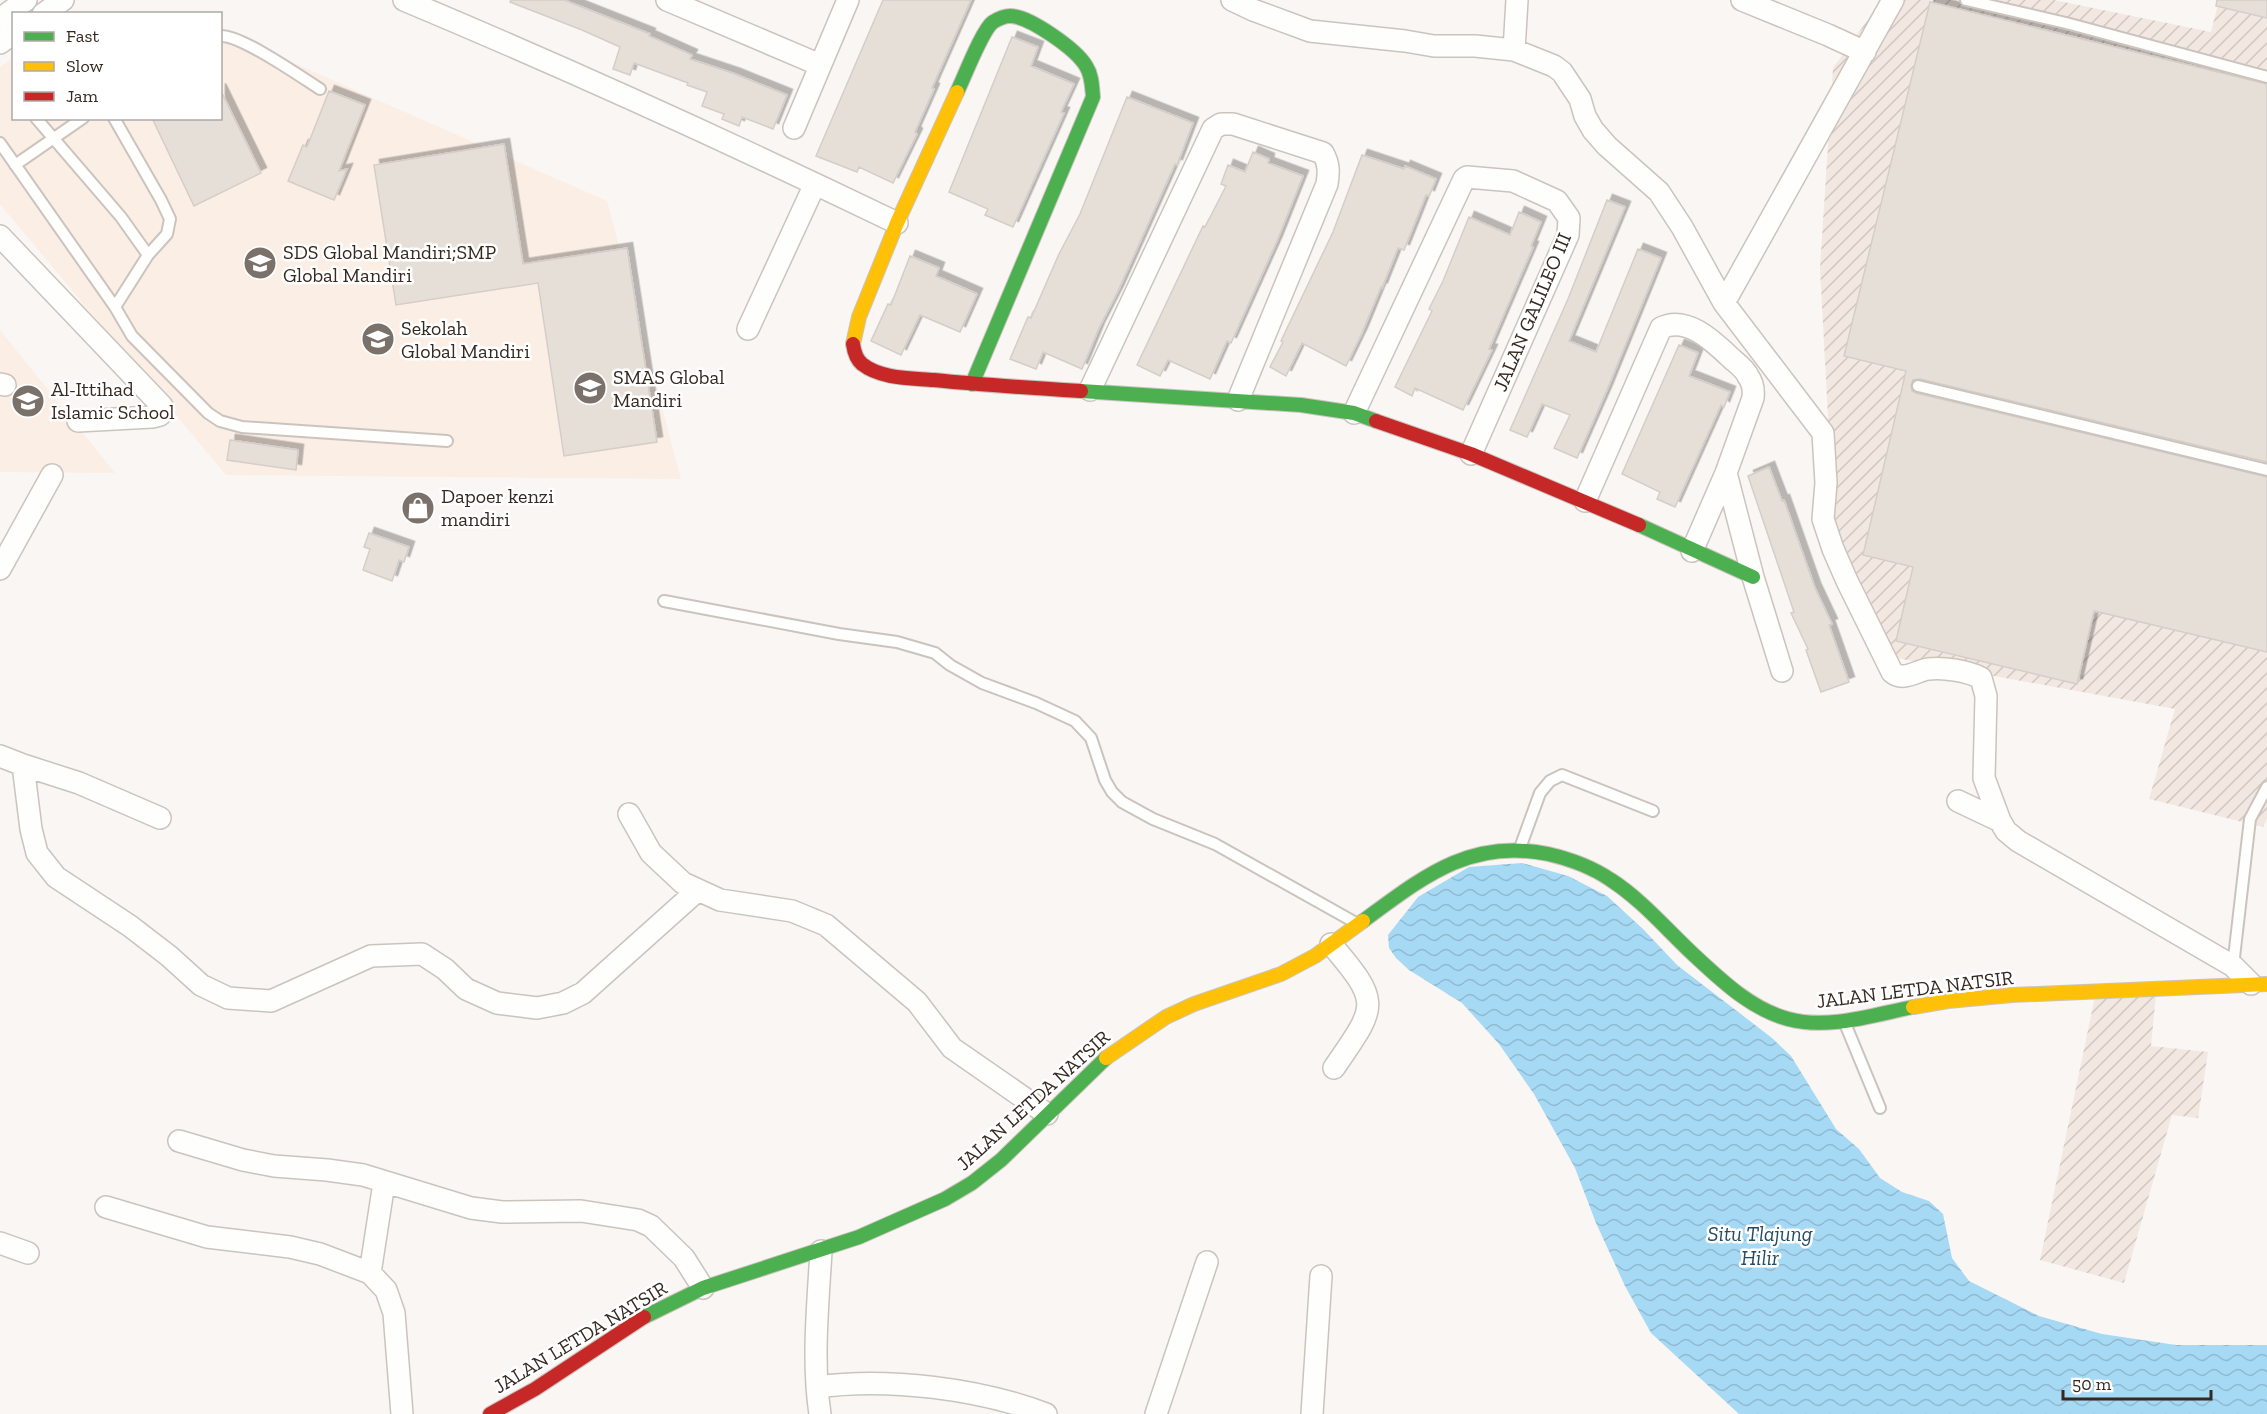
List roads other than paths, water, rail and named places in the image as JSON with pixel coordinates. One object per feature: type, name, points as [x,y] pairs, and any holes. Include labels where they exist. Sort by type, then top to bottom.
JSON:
[{"type":"street","points":[[0,19],[26,0]]},
{"type":"street","points":[[46,12],[63,0]]},
{"type":"street","points":[[404,0],[493,37],[897,223]]},
{"type":"street","points":[[794,128],[848,0]]},
{"type":"street","points":[[1232,0],[1310,31],[1394,39],[1434,46],[1474,46],[1514,50],[1554,66],[1562,72],[1580,99],[1585,116],[1593,130],[1607,146],[1659,192],[1673,210],[1724,303],[1823,433],[1826,483],[1823,519],[1847,581],[1892,672],[1902,677],[1929,669],[1939,669],[1981,678],[1986,696],[1984,778],[2006,831],[2018,842],[2233,966],[2259,984]]},
{"type":"street","points":[[1514,50],[1517,0]]},
{"type":"street","points":[[1742,0],[1865,52]]},
{"type":"street","points":[[1724,303],[1893,0]]},
{"type":"street","points":[[680,3],[820,65]]},
{"type":"street","points":[[972,384],[1093,97],[1091,77],[1085,62],[1055,38],[1026,20],[1011,15],[997,19],[988,26],[897,223],[853,337],[857,359],[863,365],[877,372],[896,376],[972,384],[1238,400],[1354,413],[1471,454],[1585,501],[1753,578]]},
{"type":"street","points":[[1090,390],[1213,129],[1221,124],[1233,124],[1323,153],[1328,161],[1329,170],[1327,184],[1238,400]]},
{"type":"street","name":"JALAN GALILEO III","points":[[1354,413],[1464,179],[1467,177],[1513,181],[1561,204],[1569,218],[1568,235],[1471,454]]},
{"type":"street","points":[[748,329],[815,184]]},
{"type":"street","points":[[0,236],[162,406],[160,415],[152,417],[78,420]]},
{"type":"street","points":[[1585,501],[1661,328],[1668,324],[1677,324],[1708,336],[1747,373],[1753,386],[1754,398],[1726,473],[1692,551]]},
{"type":"street","points":[[1726,473],[1753,578],[1782,671]]},
{"type":"street","points":[[0,569],[52,475]]},
{"type":"street","points":[[0,756],[79,783],[160,818]]},
{"type":"street","points":[[23,765],[31,829],[38,853],[56,877],[146,938],[170,956],[201,985],[228,998],[271,1002],[371,956],[422,954],[445,969],[466,989],[497,1003],[537,1008],[563,1003],[584,993],[698,890]]},
{"type":"street","points":[[1958,801],[2000,821]]},
{"type":"street","points":[[629,814],[651,853],[683,883],[720,900],[792,911],[826,925],[917,1002],[952,1048],[1047,1114]]},
{"type":"street","name":"JALAN LETDA NATSIR","points":[[490,1414],[535,1389],[652,1312],[703,1288],[820,1251],[918,1211],[972,1183],[1001,1160],[1103,1060],[1166,1017],[1194,1004],[1281,974],[1316,956],[1425,876],[1450,862],[1476,853],[1519,850],[1542,852],[1593,870],[1616,884],[1747,1000],[1768,1013],[1804,1023],[1844,1021],[1948,1001],[2052,993],[2259,984]]},
{"type":"street","points":[[1331,944],[1360,979],[1369,1004],[1366,1017],[1357,1034],[1334,1068]]},
{"type":"street","points":[[179,1141],[254,1162],[363,1175],[479,1210],[581,1211],[639,1221],[651,1227],[684,1258],[703,1288]]},
{"type":"street","points":[[370,1273],[384,1183]]},
{"type":"street","points":[[106,1207],[207,1237],[290,1246],[320,1254],[370,1273],[386,1290],[394,1313],[399,1353],[402,1414]]},
{"type":"street","points":[[0,1243],[28,1253]]},
{"type":"street","points":[[820,1251],[817,1309],[817,1386],[820,1414]]},
{"type":"street","points":[[1156,1414],[1207,1262]]},
{"type":"street","points":[[1312,1414],[1321,1276]]},
{"type":"street","points":[[817,1386],[892,1384],[939,1389],[994,1398],[1046,1414]]},
{"type":"lane","points":[[1966,0],[2066,23],[2267,77]]},
{"type":"lane","points":[[222,36],[253,48],[320,89]]},
{"type":"lane","points":[[37,120],[53,141],[121,217],[148,255]]},
{"type":"lane","points":[[15,165],[80,120]]},
{"type":"lane","points":[[115,120],[162,200],[170,219],[167,234],[148,255],[115,307]]},
{"type":"lane","points":[[0,142],[115,307],[132,336],[208,413],[220,421],[242,426],[447,441]]},
{"type":"lane","points":[[1918,386],[2267,470]]},
{"type":"lane","points":[[664,601],[828,632],[897,642],[935,653],[950,665],[982,683],[1036,702],[1075,721],[1090,738],[1105,780],[1122,802],[1154,819],[1215,844],[1358,924]]},
{"type":"lane","points":[[1519,850],[1540,794],[1550,781],[1562,775],[1653,811]]},
{"type":"lane","points":[[2233,966],[2250,819],[2267,787]]},
{"type":"lane","points":[[1844,1021],[1880,1108]]},
{"type":"water","name":"Situ Tlajung Hilir","points":[[1522,863],[1568,876],[1607,896],[1677,965],[1772,1038],[1791,1056],[1836,1129],[1859,1149],[1880,1178],[1902,1192],[1929,1201],[1943,1214],[1952,1258],[1969,1281],[2039,1316],[2102,1334],[2176,1345],[2267,1345],[2267,1414],[1739,1414],[1651,1333],[1625,1286],[1596,1223],[1575,1168],[1534,1094],[1499,1044],[1462,1003],[1409,970],[1389,948],[1388,935],[1418,897],[1469,867]]},
{"type":"place","name":"SDS Global Mandiri;SMP Global Mandiri","points":[[260,263]]},
{"type":"place","name":"Sekolah Global Mandiri","points":[[378,339]]},
{"type":"place","name":"SMAS Global Mandiri","points":[[590,388]]},
{"type":"place","name":"Al-Ittihad Islamic School","points":[[28,401]]},
{"type":"place","name":"Dapoer kenzi mandiri","points":[[418,508]]}]
